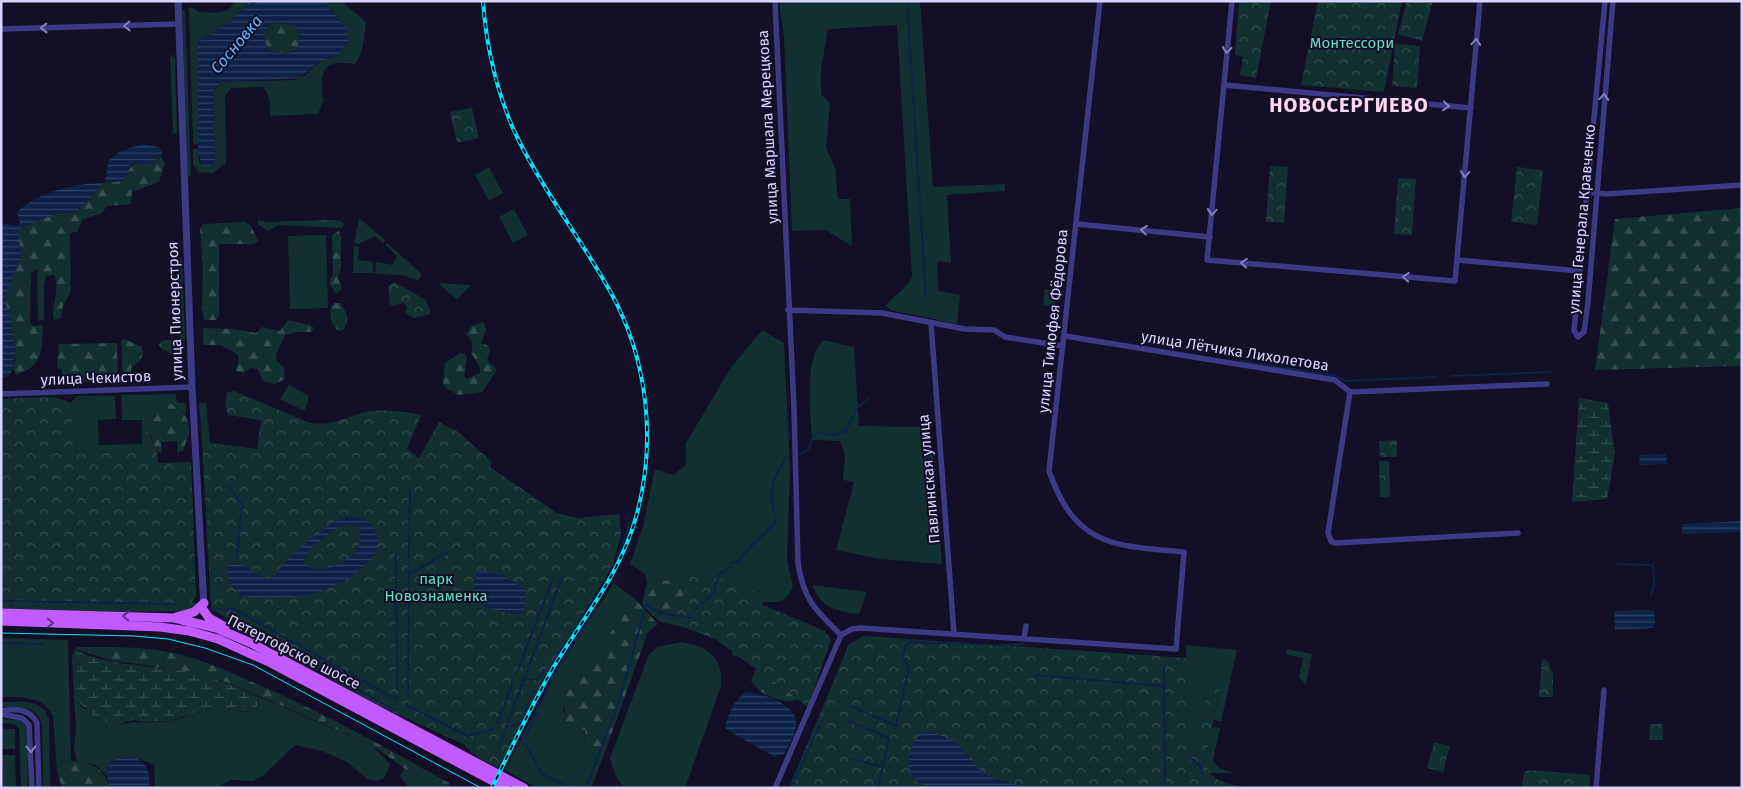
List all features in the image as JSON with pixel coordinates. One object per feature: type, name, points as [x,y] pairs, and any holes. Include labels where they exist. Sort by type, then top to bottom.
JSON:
[{"type":"main road","points":[[174,618],[194,612],[244,637],[251,643]]},
{"type":"main road","name":"Петергофское шоссе","points":[[1,613],[174,618],[204,616],[507,785]]},
{"type":"main road","points":[[184,630],[204,616]]},
{"type":"main road","points":[[204,616],[218,639]]},
{"type":"main road","name":"Петергофское шоссе","points":[[1,621],[160,627],[184,630],[218,639],[280,667],[507,785],[524,788]]},
{"type":"street","name":"улица Пионерстроя","points":[[178,1],[192,387],[204,616]]},
{"type":"street","name":"улица Маршала Мерецкова","points":[[775,1],[794,417],[797,548],[800,580],[810,604],[841,635]]},
{"type":"street","name":"улица Тимофея Фёдорова","points":[[1024,639],[1176,649],[1184,552],[1116,544],[1098,538],[1083,528],[1062,502],[1049,471],[1100,1]]},
{"type":"street","points":[[1232,1],[1208,260],[1455,281],[1480,1]]},
{"type":"street","name":"улица Генерала Кравченко","points":[[1605,1],[1574,331],[1578,337],[1584,332],[1613,1]]},
{"type":"street","points":[[1,29],[178,24]]},
{"type":"street","points":[[1224,85],[1470,108]]},
{"type":"street","points":[[1587,192],[1742,184]]},
{"type":"street","points":[[1077,224],[1210,237]]},
{"type":"street","points":[[1457,260],[1580,271]]},
{"type":"street","points":[[788,310],[882,313],[966,329],[994,330],[1005,336],[1063,346]]},
{"type":"street","name":"Павлинская улица","points":[[930,323],[954,634]]},
{"type":"street","name":"улица Лётчика Лихолетова","points":[[1065,336],[1335,380],[1350,392]]},
{"type":"street","points":[[1518,533],[1342,543],[1331,541],[1328,533],[1350,392],[1547,384]]},
{"type":"street","name":"улица Чекистов","points":[[1,394],[192,387]]},
{"type":"street","points":[[775,788],[841,635],[852,629],[862,628],[1024,639],[1026,626]]},
{"type":"street","points":[[1596,788],[1604,690]]},
{"type":"street","points":[[1,712],[30,714],[37,723],[39,788]]},
{"type":"street","points":[[19,713],[31,730],[32,788]]},
{"type":"green space","points":[[234,1],[246,1],[247,5],[231,22],[198,42],[198,144],[193,144],[189,7],[194,8],[198,12],[219,12],[228,9]]},
{"type":"green space","points":[[323,1],[341,1],[366,22],[362,50],[358,60],[355,64],[332,64],[325,70],[322,89],[324,99],[318,114],[270,116],[270,104],[262,87],[232,88],[225,95],[226,163],[213,173],[198,172],[193,164],[193,149],[198,149],[199,161],[202,166],[210,166],[215,163],[213,92],[221,82],[294,80],[304,76],[320,61],[337,56],[333,11]]},
{"type":"green space","points":[[779,1],[920,1],[933,187],[1005,184],[1005,191],[947,195],[951,263],[940,261],[937,263],[938,291],[960,295],[957,324],[890,310],[886,305],[909,283],[912,276],[897,25],[828,29],[821,70],[821,94],[830,104],[826,148],[835,167],[838,199],[850,199],[852,246],[825,230],[792,231],[784,37]]},
{"type":"green space","points":[[1239,1],[1271,1],[1256,78],[1240,75],[1243,57],[1235,55]]},
{"type":"green space","name":"Монтессори","points":[[1318,1],[1402,1],[1384,92],[1301,85]]},
{"type":"green space","points":[[1407,1],[1433,1],[1422,41],[1398,34]]},
{"type":"green space","points":[[182,10],[185,10],[191,176],[188,176]]},
{"type":"green space","points":[[279,22],[295,26],[300,34],[298,48],[282,54],[267,48],[263,32],[271,23]]},
{"type":"green space","points":[[1395,44],[1420,46],[1417,88],[1392,86]]},
{"type":"green space","points":[[170,54],[175,58],[177,133],[173,133]]},
{"type":"green space","points":[[472,108],[479,138],[457,143],[450,112]]},
{"type":"green space","points":[[160,155],[165,163],[159,182],[132,192],[131,204],[107,206],[102,213],[83,219],[77,232],[70,233],[71,291],[63,306],[61,318],[54,320],[53,315],[56,292],[54,275],[46,276],[44,285],[44,319],[38,321],[37,269],[31,273],[30,322],[33,326],[43,325],[41,349],[36,362],[25,371],[16,375],[13,368],[15,360],[11,321],[4,299],[21,256],[17,228],[58,213],[69,213],[87,202],[102,183],[122,181],[132,166],[144,161],[157,159]]},
{"type":"green space","points":[[1270,166],[1288,167],[1284,223],[1266,222]]},
{"type":"green space","points":[[489,167],[503,193],[489,201],[475,175]]},
{"type":"green space","points":[[1517,167],[1543,170],[1537,225],[1511,222]]},
{"type":"green space","points":[[1398,178],[1416,179],[1412,235],[1394,234]]},
{"type":"green space","points":[[1742,208],[1742,366],[1595,370],[1615,219]]},
{"type":"green space","points":[[514,209],[528,235],[513,243],[499,217]]},
{"type":"green space","points":[[359,218],[385,240],[383,243],[375,236],[359,244],[354,243]]},
{"type":"green space","points":[[258,220],[267,222],[332,220],[341,221],[344,224],[342,228],[278,225],[268,231],[258,224]]},
{"type":"green space","points":[[245,222],[250,225],[259,241],[253,244],[219,244],[219,315],[216,320],[204,320],[200,229],[203,224]]},
{"type":"green space","points":[[339,231],[341,236],[341,268],[338,277],[342,288],[336,294],[329,283],[333,274],[332,235]]},
{"type":"green space","points":[[326,235],[328,308],[290,309],[288,236]]},
{"type":"green space","points":[[387,243],[422,274],[419,281],[403,275],[375,274],[376,262],[393,265],[397,256],[386,245]]},
{"type":"green space","points":[[354,246],[359,247],[358,260],[373,262],[373,273],[353,273]]},
{"type":"green space","points":[[178,256],[182,261],[185,341],[180,341]]},
{"type":"green space","points":[[394,282],[426,300],[431,314],[414,318],[405,313],[407,307],[403,303],[392,306],[390,304],[388,286]]},
{"type":"green space","points":[[438,283],[471,285],[457,300]]},
{"type":"green space","points":[[1045,289],[1057,291],[1055,307],[1043,305]]},
{"type":"green space","points":[[335,303],[340,303],[347,315],[344,329],[339,331],[332,323],[331,317],[331,306]]},
{"type":"green space","points":[[288,320],[310,325],[314,328],[311,332],[296,332],[285,335],[276,355],[277,362],[284,367],[285,379],[275,384],[263,381],[258,369],[251,368],[243,373],[236,371],[239,359],[237,354],[221,345],[203,345],[203,328],[233,329],[256,333],[262,327],[280,331]]},
{"type":"green space","points":[[483,322],[486,330],[481,343],[489,346],[490,351],[487,360],[497,370],[482,392],[459,395],[447,389],[443,383],[445,363],[460,353],[465,354],[467,358],[464,376],[466,379],[480,373],[480,367],[471,353],[471,340],[466,335],[471,326]]},
{"type":"green space","points":[[762,330],[784,343],[790,469],[787,559],[793,587],[785,599],[779,602],[764,602],[753,614],[698,596],[673,580],[647,582],[645,574],[630,564],[643,526],[655,469],[673,475],[686,465],[686,443],[730,369]]},
{"type":"green space","points":[[124,339],[142,347],[143,354],[140,361],[132,367],[130,374],[123,377],[121,342]]},
{"type":"green space","points":[[164,340],[174,340],[174,352],[172,354],[160,348],[159,344]]},
{"type":"green space","points":[[823,340],[854,347],[859,426],[931,427],[942,564],[880,559],[836,550],[854,482],[843,480],[845,455],[840,441],[812,440],[810,373],[817,349]]},
{"type":"green space","points":[[117,343],[118,381],[62,382],[62,370],[57,368],[59,344]]},
{"type":"green space","points":[[289,385],[309,396],[305,411],[280,399]]},
{"type":"green space","name":"парк Новознаменка","points":[[234,391],[310,423],[334,422],[377,410],[421,415],[407,449],[419,458],[439,422],[458,432],[492,462],[490,467],[557,513],[577,518],[619,514],[621,536],[612,567],[544,679],[501,765],[496,767],[480,759],[463,744],[369,701],[211,609],[202,442],[257,449],[261,420],[228,415],[225,404],[227,392]]},
{"type":"green space","points":[[175,394],[178,403],[186,403],[186,414],[171,404],[153,418],[150,436],[157,452],[157,463],[145,477],[61,450],[68,406],[77,396],[115,396],[116,419],[98,420],[99,445],[142,444],[142,420],[122,420],[121,395]]},
{"type":"green space","points":[[55,397],[72,403],[73,454],[157,452],[158,463],[191,462],[196,596],[191,604],[168,607],[1,603],[1,399]]},
{"type":"green space","points":[[1579,398],[1608,403],[1615,454],[1607,499],[1572,502]]},
{"type":"green space","points":[[165,402],[180,409],[188,422],[189,434],[184,450],[177,453],[177,441],[161,442],[162,453],[157,452],[151,436],[147,434],[145,426],[148,421],[157,416],[155,410],[157,404]]},
{"type":"green space","points":[[199,403],[206,403],[210,443],[202,442]]},
{"type":"green space","points":[[1397,440],[1397,457],[1380,457],[1379,441]]},
{"type":"green space","points":[[1379,461],[1389,461],[1390,497],[1380,497]]},
{"type":"green space","points":[[693,569],[764,595],[761,604],[825,631],[831,640],[808,707],[715,639],[672,623]]},
{"type":"green space","points":[[673,580],[698,596],[802,691],[796,700],[783,701],[770,697],[758,690],[751,680],[756,670],[754,661],[732,655],[732,644],[685,627],[660,622],[642,605],[647,582]]},
{"type":"green space","points":[[614,583],[635,599],[567,692],[563,712],[585,730],[584,745],[596,758],[604,755],[591,788],[537,788],[505,770],[555,673]]},
{"type":"green space","points":[[812,585],[867,592],[859,614],[843,612],[825,604]]},
{"type":"green space","points":[[1,597],[183,597],[196,604],[196,608],[190,611],[124,612],[1,609]]},
{"type":"green space","points":[[635,599],[658,624],[648,632],[604,755],[596,758],[588,755],[584,745],[585,730],[567,724],[564,708],[565,700],[567,692]]},
{"type":"green space","points":[[864,636],[1187,658],[1190,753],[1205,761],[1208,769],[1216,778],[1226,783],[1247,788],[789,788],[849,644]]},
{"type":"green space","points":[[1,638],[68,640],[71,761],[62,762],[57,771],[53,716],[49,709],[44,704],[31,699],[1,697]]},
{"type":"green space","points":[[681,642],[699,646],[712,655],[720,667],[721,676],[721,686],[685,788],[626,788],[617,779],[610,758],[648,656],[657,647]]},
{"type":"green space","points":[[1186,645],[1237,650],[1221,722],[1214,720],[1221,688],[1195,752],[1206,755],[1212,727],[1220,728],[1213,760],[1219,768],[1233,773],[1208,773],[1205,761],[1190,753]]},
{"type":"green space","points":[[78,647],[150,649],[184,656],[214,666],[277,693],[352,730],[449,783],[450,788],[442,788],[404,768],[372,745],[226,682],[180,670],[114,661],[75,649]]},
{"type":"green space","points":[[75,649],[98,658],[125,664],[166,668],[199,674],[259,697],[256,710],[251,712],[218,708],[204,710],[170,721],[143,722],[133,720],[116,725],[99,719],[74,699],[72,656]]},
{"type":"green space","points":[[1287,649],[1312,654],[1306,685],[1299,677],[1303,658],[1286,654]]},
{"type":"green space","points":[[1542,659],[1547,660],[1553,674],[1553,697],[1539,697]]},
{"type":"green space","points":[[1209,685],[1221,687],[1206,755],[1195,753]]},
{"type":"green space","points":[[259,697],[372,745],[390,764],[384,778],[377,781],[367,779],[347,762],[322,751],[295,745],[264,775],[253,781],[231,780],[216,788],[155,788],[154,765],[143,760],[122,758],[111,761],[106,775],[95,765],[77,761],[74,751],[76,726],[74,699],[82,707],[116,725],[170,721],[212,708],[243,712],[252,711],[256,710]]},
{"type":"green space","points":[[1,702],[30,703],[42,708],[46,713],[49,720],[50,788],[43,788],[42,725],[40,718],[32,711],[26,709],[1,707]]},
{"type":"green space","points":[[1,719],[19,720],[27,728],[28,788],[21,788],[19,728],[14,724],[1,723]]},
{"type":"green space","points":[[1650,724],[1663,724],[1663,740],[1649,740]]},
{"type":"green space","points":[[2,729],[15,729],[15,749],[2,749]]},
{"type":"green space","points":[[1434,742],[1450,746],[1443,772],[1427,768]]},
{"type":"green space","points":[[2,755],[15,755],[16,788],[3,788]]},
{"type":"green space","points":[[62,762],[85,762],[96,767],[104,775],[110,788],[62,788],[57,771]]},
{"type":"green space","points":[[404,768],[442,788],[409,788],[400,776]]},
{"type":"green space","points":[[1529,770],[1590,775],[1589,788],[1522,788],[1524,772]]},
{"type":"water","name":"Сосновка","points":[[246,1],[251,1],[252,4],[262,1],[324,1],[346,29],[349,42],[337,56],[320,61],[300,78],[221,82],[213,92],[215,163],[210,166],[202,166],[198,153],[198,42],[231,22],[247,5]],"holes":[[[279,22],[295,26],[300,34],[298,48],[282,54],[267,48],[263,32],[271,23]]]},
{"type":"water","points":[[143,144],[158,147],[163,152],[155,161],[149,164],[145,165],[137,162],[129,166],[128,175],[122,181],[105,182],[109,160],[121,151]]},
{"type":"water","points":[[102,183],[87,202],[76,211],[58,213],[18,229],[21,256],[4,299],[11,321],[15,349],[13,368],[9,376],[1,378],[1,223],[17,226],[20,222],[17,213],[20,209],[49,193],[69,187]]},
{"type":"water","points":[[1666,454],[1667,464],[1640,465],[1639,455]]},
{"type":"water","points":[[348,516],[359,517],[366,520],[374,529],[377,542],[374,554],[366,565],[355,574],[327,589],[295,597],[249,598],[238,593],[233,587],[227,570],[227,566],[231,563],[242,565],[259,576],[270,579],[307,542],[340,519]],"holes":[[[344,525],[357,526],[361,536],[359,546],[354,554],[345,561],[335,566],[324,568],[313,568],[304,565],[307,554],[318,542]]]},
{"type":"water","points":[[1742,521],[1742,532],[1682,534],[1682,524]]},
{"type":"water","points":[[478,571],[504,575],[525,590],[525,606],[522,613],[517,615],[488,608],[476,599],[473,592],[474,583]]},
{"type":"water","points":[[1654,610],[1655,623],[1652,628],[1615,630],[1614,611]]},
{"type":"water","points":[[746,692],[760,694],[776,700],[790,709],[794,715],[796,722],[795,730],[784,754],[775,757],[726,729],[728,716],[739,698]]},
{"type":"water","points":[[924,732],[932,732],[956,742],[985,775],[1026,788],[930,788],[920,783],[911,774],[908,761],[915,741]]},
{"type":"water","points":[[130,756],[144,763],[149,776],[149,788],[110,788],[106,775],[111,761]]},
{"type":"waterway","points":[[907,1],[926,298]]},
{"type":"waterway","points":[[1240,361],[1337,376],[1344,381],[1436,377]]},
{"type":"waterway","points":[[1452,376],[1550,372]]},
{"type":"waterway","points":[[800,454],[809,449],[812,438],[818,432],[831,435],[845,432],[858,407],[870,398]]},
{"type":"waterway","points":[[787,413],[789,438]]},
{"type":"waterway","points":[[694,610],[714,593],[718,575],[731,567],[732,562],[738,563],[749,548],[776,522],[772,487],[787,455]]},
{"type":"waterway","points":[[229,486],[242,505],[237,559]]},
{"type":"waterway","points":[[409,529],[410,489]]},
{"type":"waterway","points":[[522,680],[539,679],[544,671],[549,669],[614,570],[630,522]]},
{"type":"waterway","points":[[409,536],[409,602]]},
{"type":"waterway","points":[[409,574],[447,553]]},
{"type":"waterway","points":[[396,554],[397,689]]},
{"type":"waterway","points":[[1618,564],[1653,565],[1654,583],[1651,595]]},
{"type":"waterway","points":[[499,747],[562,577]]},
{"type":"waterway","points":[[516,675],[553,578]]},
{"type":"waterway","points":[[239,600],[241,595]]},
{"type":"waterway","points":[[471,602],[474,599]]},
{"type":"waterway","points":[[1,601],[174,604]]},
{"type":"waterway","points":[[408,693],[409,602],[463,602]]},
{"type":"waterway","points":[[586,788],[619,702],[646,605],[661,613],[691,618],[691,616]]},
{"type":"waterway","points":[[234,608],[228,618],[395,710]]},
{"type":"waterway","points":[[565,788],[564,785],[541,773],[529,749],[523,743],[554,674],[597,608]]},
{"type":"waterway","points":[[212,609],[234,609],[397,700],[397,697]]},
{"type":"waterway","points":[[896,726],[909,668],[903,659],[905,646],[910,642],[985,645]]},
{"type":"waterway","points":[[1,643],[43,644]]},
{"type":"waterway","points":[[993,646],[1023,644]]},
{"type":"waterway","points":[[1164,668],[1165,788]]},
{"type":"waterway","points":[[1035,675],[1164,686]]},
{"type":"waterway","points":[[497,724],[514,680]]},
{"type":"waterway","points":[[507,727],[520,723],[534,690]]},
{"type":"waterway","points":[[408,703],[408,706],[467,736],[494,729]]},
{"type":"waterway","points":[[851,706],[896,726],[895,728]]},
{"type":"waterway","points":[[846,720],[889,738],[878,788]]},
{"type":"waterway","points":[[791,788],[819,726]]},
{"type":"waterway","points":[[1189,757],[1200,765],[1204,777]]},
{"type":"waterway","points":[[851,759],[880,766]]},
{"type":"waterway","points":[[1204,788],[1206,784]]},
{"type":"tram line","points":[[1,633],[134,636],[168,639],[205,648],[253,665],[481,788]]},
{"type":"railway","points":[[483,1],[494,72],[518,139],[539,178],[599,272],[623,317],[633,344],[640,373],[645,401],[647,430],[646,460],[642,489],[629,538],[600,596],[553,668],[492,788]]},
{"type":"district","name":"НОВОСЕРГИЕВО","points":[[1349,105]]}]
